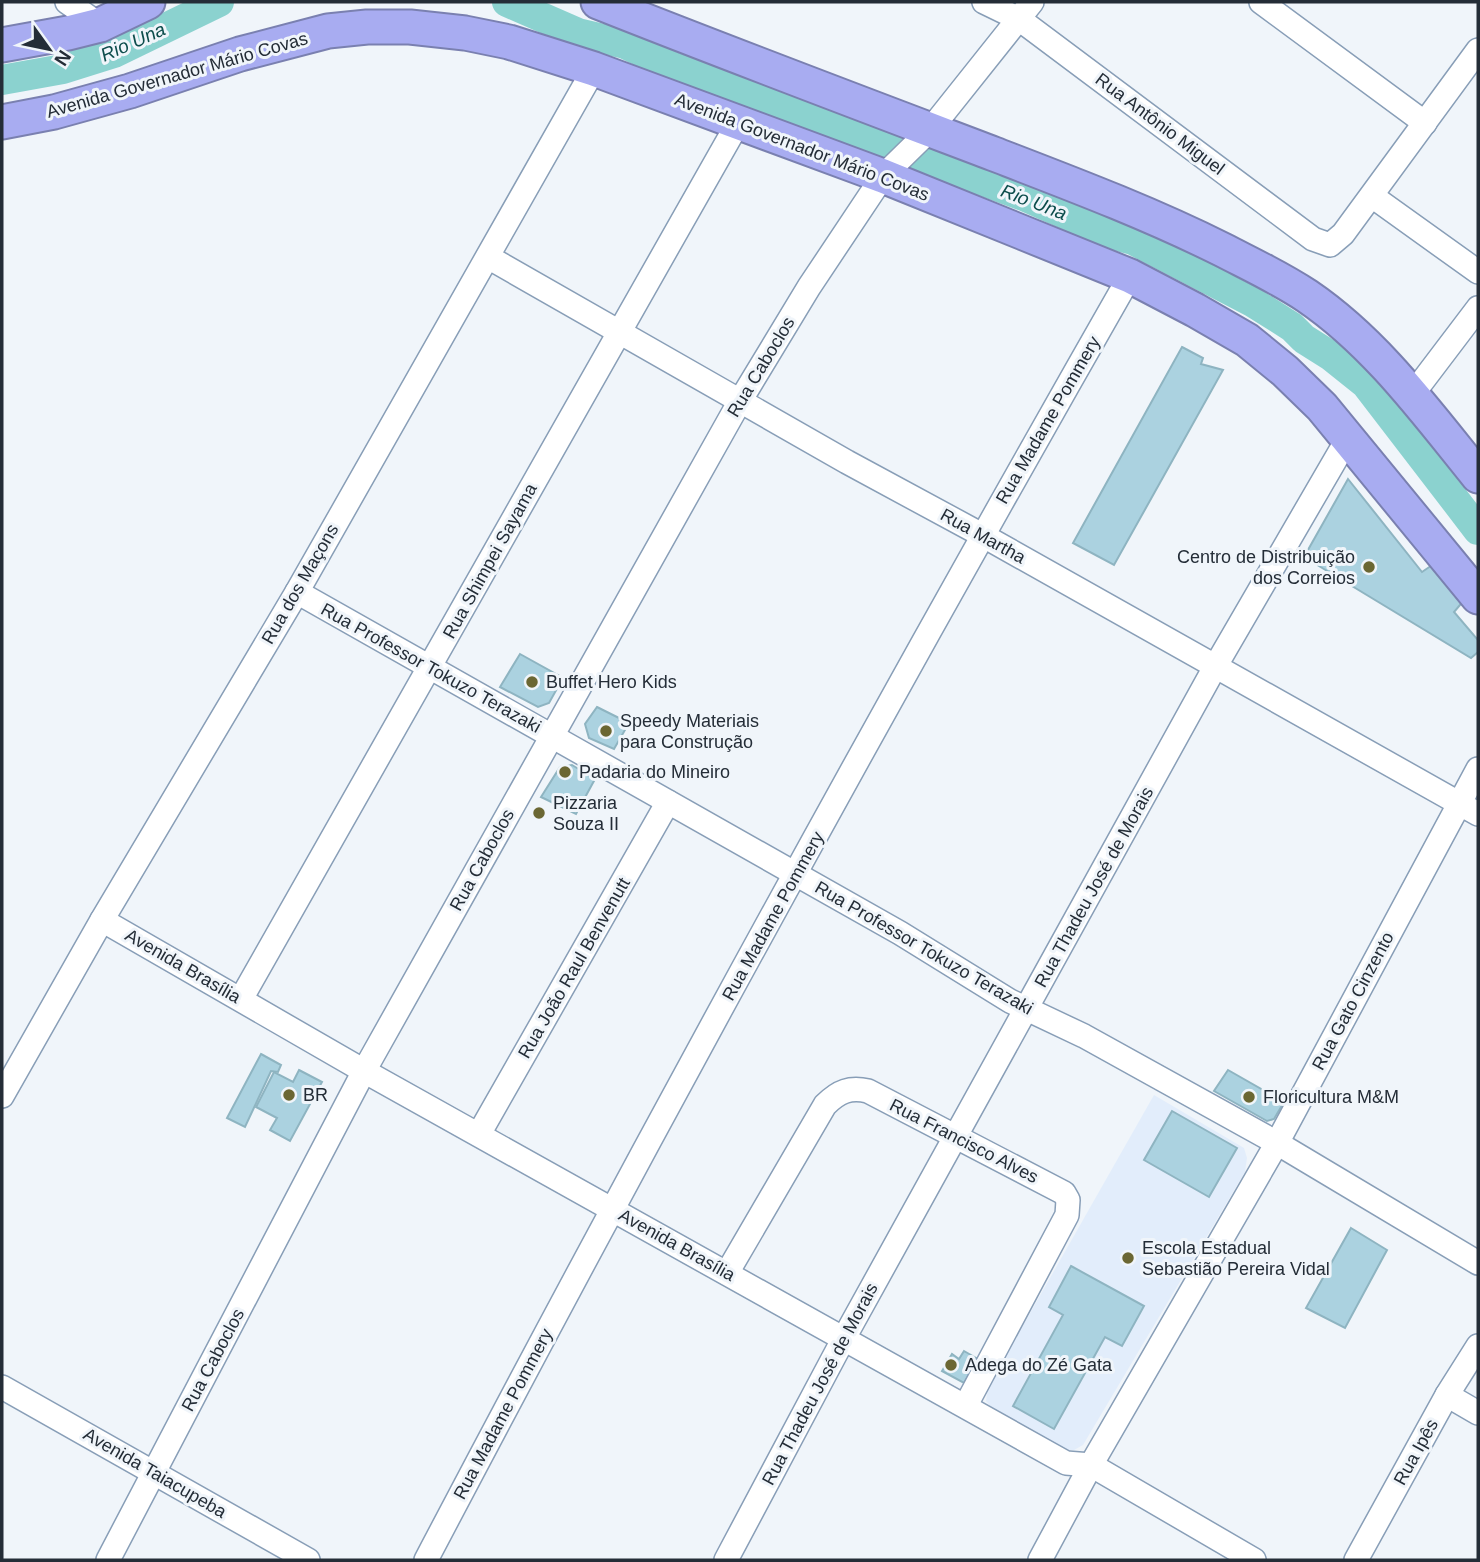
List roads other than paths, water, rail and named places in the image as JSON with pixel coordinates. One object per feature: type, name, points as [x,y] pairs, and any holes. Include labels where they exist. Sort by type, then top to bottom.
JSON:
[{"type":"highway","points":[[2,45],[68,33],[87,10],[148,2]]},
{"type":"highway","points":[[598,2],[923,138],[1119,202],[1267,272],[1307,296],[1347,327],[1412,396],[1478,476]]},
{"type":"highway","name":"Avenida Governador Mário Covas","points":[[2,122],[54,112],[292,39],[328,31],[367,27],[410,27],[465,33],[509,42],[594,69],[738,123],[886,172],[1130,276],[1247,340],[1285,370],[1322,407],[1478,597]]},
{"type":"street","name":"Rua Antônio Miguel","points":[[984,2],[1026,10],[1313,239],[1330,245],[1336,242],[1372,196]]},
{"type":"street","points":[[1261,2],[1425,123]]},
{"type":"street","name":"Rua Caboclos","points":[[108,1560],[365,1070],[740,401],[809,287],[886,172],[923,138],[1026,10]]},
{"type":"street","points":[[1478,50],[1372,196],[1478,272]]},
{"type":"street","name":"Rua dos Maçons","points":[[2,1096],[102,920],[297,592],[594,69]]},
{"type":"street","name":"Rua Shimpei Sayama","points":[[241,999],[738,123]]},
{"type":"street","name":"Rua Martha","points":[[488,257],[1469,809]]},
{"type":"street","name":"Rua Madame Pommery","points":[[426,1560],[612,1208],[982,535],[1130,276]]},
{"type":"street","points":[[1412,396],[1478,308]]},
{"type":"street","name":"Rua Thadeu José de Morais","points":[[726,1560],[955,1136],[1215,667],[1348,438]]},
{"type":"street","name":"Rua Professor Tokuzo Terazaki","points":[[297,592],[900,933],[1026,1010],[1084,1036],[1277,1143],[1478,1263]]},
{"type":"street","name":"Rua Gato Cinzento","points":[[1040,1560],[1091,1465],[1469,809],[1478,769]]},
{"type":"street","name":"Rua João Raul Benvenutt","points":[[480,1134],[668,802]]},
{"type":"street","name":"Avenida Brasília","points":[[102,920],[1066,1463],[1091,1465],[1254,1560]]},
{"type":"street","name":"Rua Francisco Alves","points":[[727,1273],[825,1105],[843,1091],[855,1088],[868,1091],[1064,1193],[1069,1206],[1067,1215],[966,1405]]},
{"type":"street","name":"Rua Ipês","points":[[1356,1560],[1447,1395],[1478,1346]]},
{"type":"street","name":"Avenida Taiacupeba","points":[[2,1387],[308,1560]]},
{"type":"street","points":[[1447,1395],[1478,1413]]},
{"type":"waterway","name":"Rio Una","points":[[2,80],[63,69],[114,53],[219,2]]},
{"type":"waterway","name":"Rio Una","points":[[507,2],[578,33],[625,44],[671,66],[1026,197],[1110,234],[1133,240],[1254,303],[1292,327],[1304,339],[1331,356],[1366,384],[1478,530]]},
{"type":"place","name":"Centro de Distribuição dos Correios","points":[[1369,567]]},
{"type":"place","name":"Buffet Hero Kids","points":[[532,682]]},
{"type":"place","name":"Speedy Materiais para Construção","points":[[606,731]]},
{"type":"place","name":"Padaria do Mineiro","points":[[565,772]]},
{"type":"place","name":"Pizzaria Souza II","points":[[539,813]]},
{"type":"place","name":"BR","points":[[289,1095]]},
{"type":"place","name":"Floricultura M&M","points":[[1249,1097]]},
{"type":"place","name":"Escola Estadual Sebastião Pereira Vidal","points":[[1128,1258]]},
{"type":"place","name":"Adega do Zé Gata","points":[[951,1365]]}]
